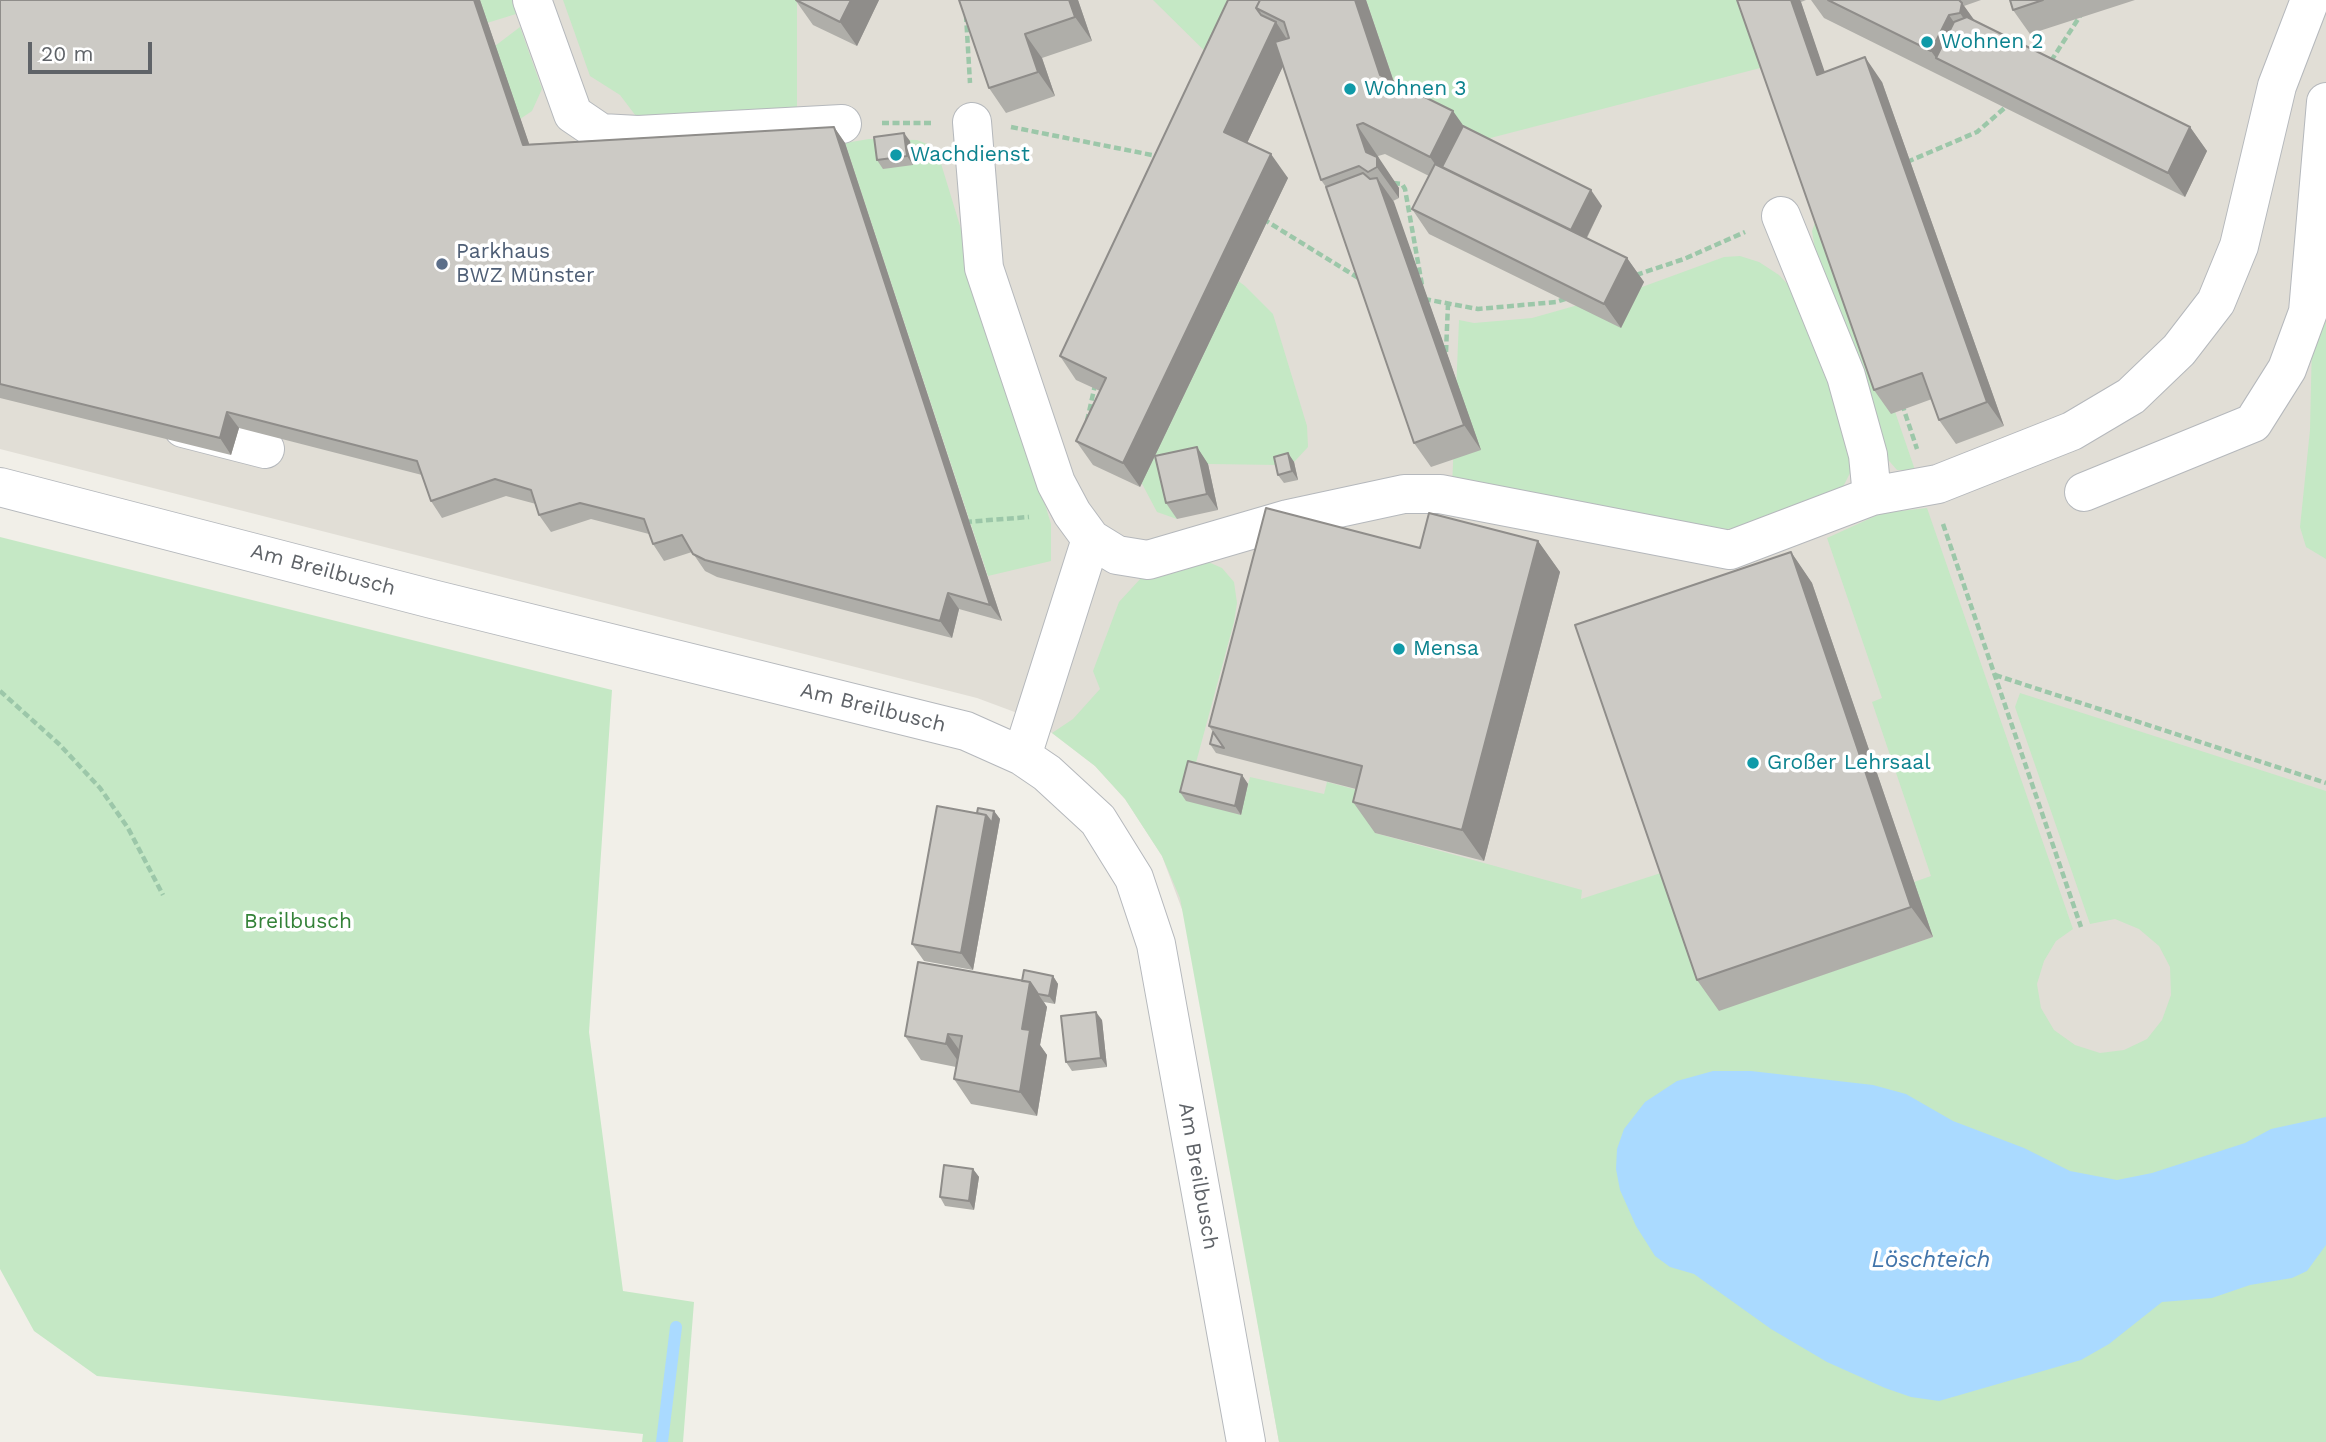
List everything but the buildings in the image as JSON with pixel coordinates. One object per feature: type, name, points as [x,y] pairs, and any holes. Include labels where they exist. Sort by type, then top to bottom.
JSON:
[{"type":"street","points":[[532,0],[573,114],[601,133],[638,135],[842,124]]},
{"type":"street","points":[[972,122],[984,268],[1056,483],[1081,526],[1117,555],[1148,560],[1288,519],[1404,494],[1428,494],[1566,517],[1730,550],[1872,496],[1930,486],[2072,431],[2131,396],[2179,350],[2216,302],[2239,246],[2277,86],[2310,0]]},
{"type":"street","points":[[2084,492],[2253,423],[2287,369],[2308,312],[2326,102]]},
{"type":"street","points":[[1781,216],[1846,376],[1868,455],[1872,496]]},
{"type":"street","points":[[144,418],[265,449]]},
{"type":"street","name":"Am Breilbusch","points":[[0,487],[432,599],[966,731],[1022,756],[1047,773],[1098,820],[1134,878],[1156,944],[1246,1442]]},
{"type":"street","points":[[1022,756],[1081,526]]},
{"type":"path","points":[[2046,68],[2082,12]]},
{"type":"path","points":[[965,14],[972,122]]},
{"type":"path","points":[[1903,163],[1977,132],[2019,96]]},
{"type":"path","points":[[842,124],[972,122],[1050,133],[1149,153],[1161,158]]},
{"type":"path","points":[[1393,183],[1402,184],[1405,189],[1425,299]]},
{"type":"path","points":[[1254,213],[1366,283]]},
{"type":"path","points":[[1633,276],[1684,259],[1781,216]]},
{"type":"path","points":[[1413,297],[1478,309],[1556,302],[1569,298]]},
{"type":"path","points":[[1445,358],[1448,304]]},
{"type":"path","points":[[1087,423],[1097,374]]},
{"type":"path","points":[[1898,393],[2081,926]]},
{"type":"path","points":[[956,524],[1081,526]]},
{"type":"path","points":[[1994,674],[2326,783]]},
{"type":"path","points":[[0,691],[59,744],[100,788],[128,828],[163,895]]},
{"type":"shaded area","points":[[0,0],[2326,0],[2326,1442],[1279,1442],[1186,920],[1162,856],[1125,799],[1095,766],[1052,733],[1020,714],[977,698],[0,449]]},
{"type":"green space","points":[[480,0],[512,0],[516,14],[487,23]]},
{"type":"green space","points":[[563,0],[797,0],[797,109],[642,124],[620,95],[590,76]]},
{"type":"green space","points":[[1153,0],[1257,0],[1223,69]]},
{"type":"green space","points":[[1366,0],[1745,0],[1768,66],[1475,142],[1402,106]]},
{"type":"green space","points":[[520,27],[542,89],[532,111],[520,119],[495,46]]},
{"type":"green space","points":[[869,139],[917,140],[927,144],[939,157],[1051,524],[1051,561],[988,576],[845,143]]},
{"type":"green space","points":[[1816,220],[1833,231],[1915,470],[1897,470],[1884,455],[1815,249],[1812,231]]},
{"type":"green space","points":[[1740,256],[1759,262],[1779,275],[1796,293],[1810,321],[1850,454],[1851,471],[1843,487],[1773,522],[1727,529],[1452,487],[1459,320],[1474,323],[1532,318],[1642,287],[1724,257]]},
{"type":"green space","points":[[1213,262],[1245,286],[1273,314],[1307,426],[1308,447],[1294,462],[1280,465],[1208,464],[1167,472],[1177,519],[1157,512],[1139,478]]},
{"type":"green space","points":[[2326,267],[2326,559],[2306,547],[2300,527],[2310,430],[2312,340]]},
{"type":"green space","points":[[1927,508],[2073,929],[2056,941],[2044,961],[2037,984],[2041,1008],[2054,1030],[2075,1045],[2100,1053],[2124,1050],[2147,1039],[2162,1020],[2171,995],[2170,967],[2159,946],[2139,929],[2115,919],[2090,924],[2015,707],[2020,693],[2326,791],[2326,1442],[1279,1442],[1180,898],[1162,856],[1125,799],[1095,766],[1052,733],[1073,719],[1100,689],[1093,671],[1119,602],[1142,577],[1197,557],[1222,568],[1234,582],[1237,603],[1234,622],[1194,770],[1240,815],[1250,777],[1324,794],[1327,782],[1384,797],[1375,833],[1582,890],[1581,899],[1670,870],[1719,1010],[1933,937],[1914,882],[1931,876],[1872,702],[1882,698],[1827,538],[1882,513]]},
{"type":"green space","name":"Breilbusch","points":[[0,537],[612,690],[589,1032],[623,1291],[694,1302],[683,1442],[642,1442],[643,1434],[97,1376],[34,1331],[0,1269]]},
{"type":"water","name":"Löschteich","points":[[1713,1071],[1751,1071],[1873,1085],[1906,1094],[1953,1121],[2024,1148],[2070,1171],[2117,1180],[2152,1173],[2245,1143],[2271,1129],[2326,1117],[2326,1245],[2307,1271],[2292,1278],[2250,1285],[2212,1298],[2162,1302],[2109,1344],[2081,1360],[1939,1401],[1911,1397],[1827,1362],[1771,1329],[1694,1274],[1670,1267],[1655,1256],[1636,1226],[1620,1190],[1616,1169],[1617,1149],[1624,1129],[1645,1102],[1677,1081]]},
{"type":"waterway","points":[[662,1442],[676,1327]]},
{"type":"place","name":"Wohnen 2","points":[[1927,42]]},
{"type":"place","name":"Wohnen 3","points":[[1350,89]]},
{"type":"place","name":"Wachdienst","points":[[896,155]]},
{"type":"place","name":"Parkhaus BWZ Münster","points":[[442,264]]},
{"type":"place","name":"Mensa","points":[[1399,649]]},
{"type":"place","name":"Großer Lehrsaal","points":[[1753,763]]}]
